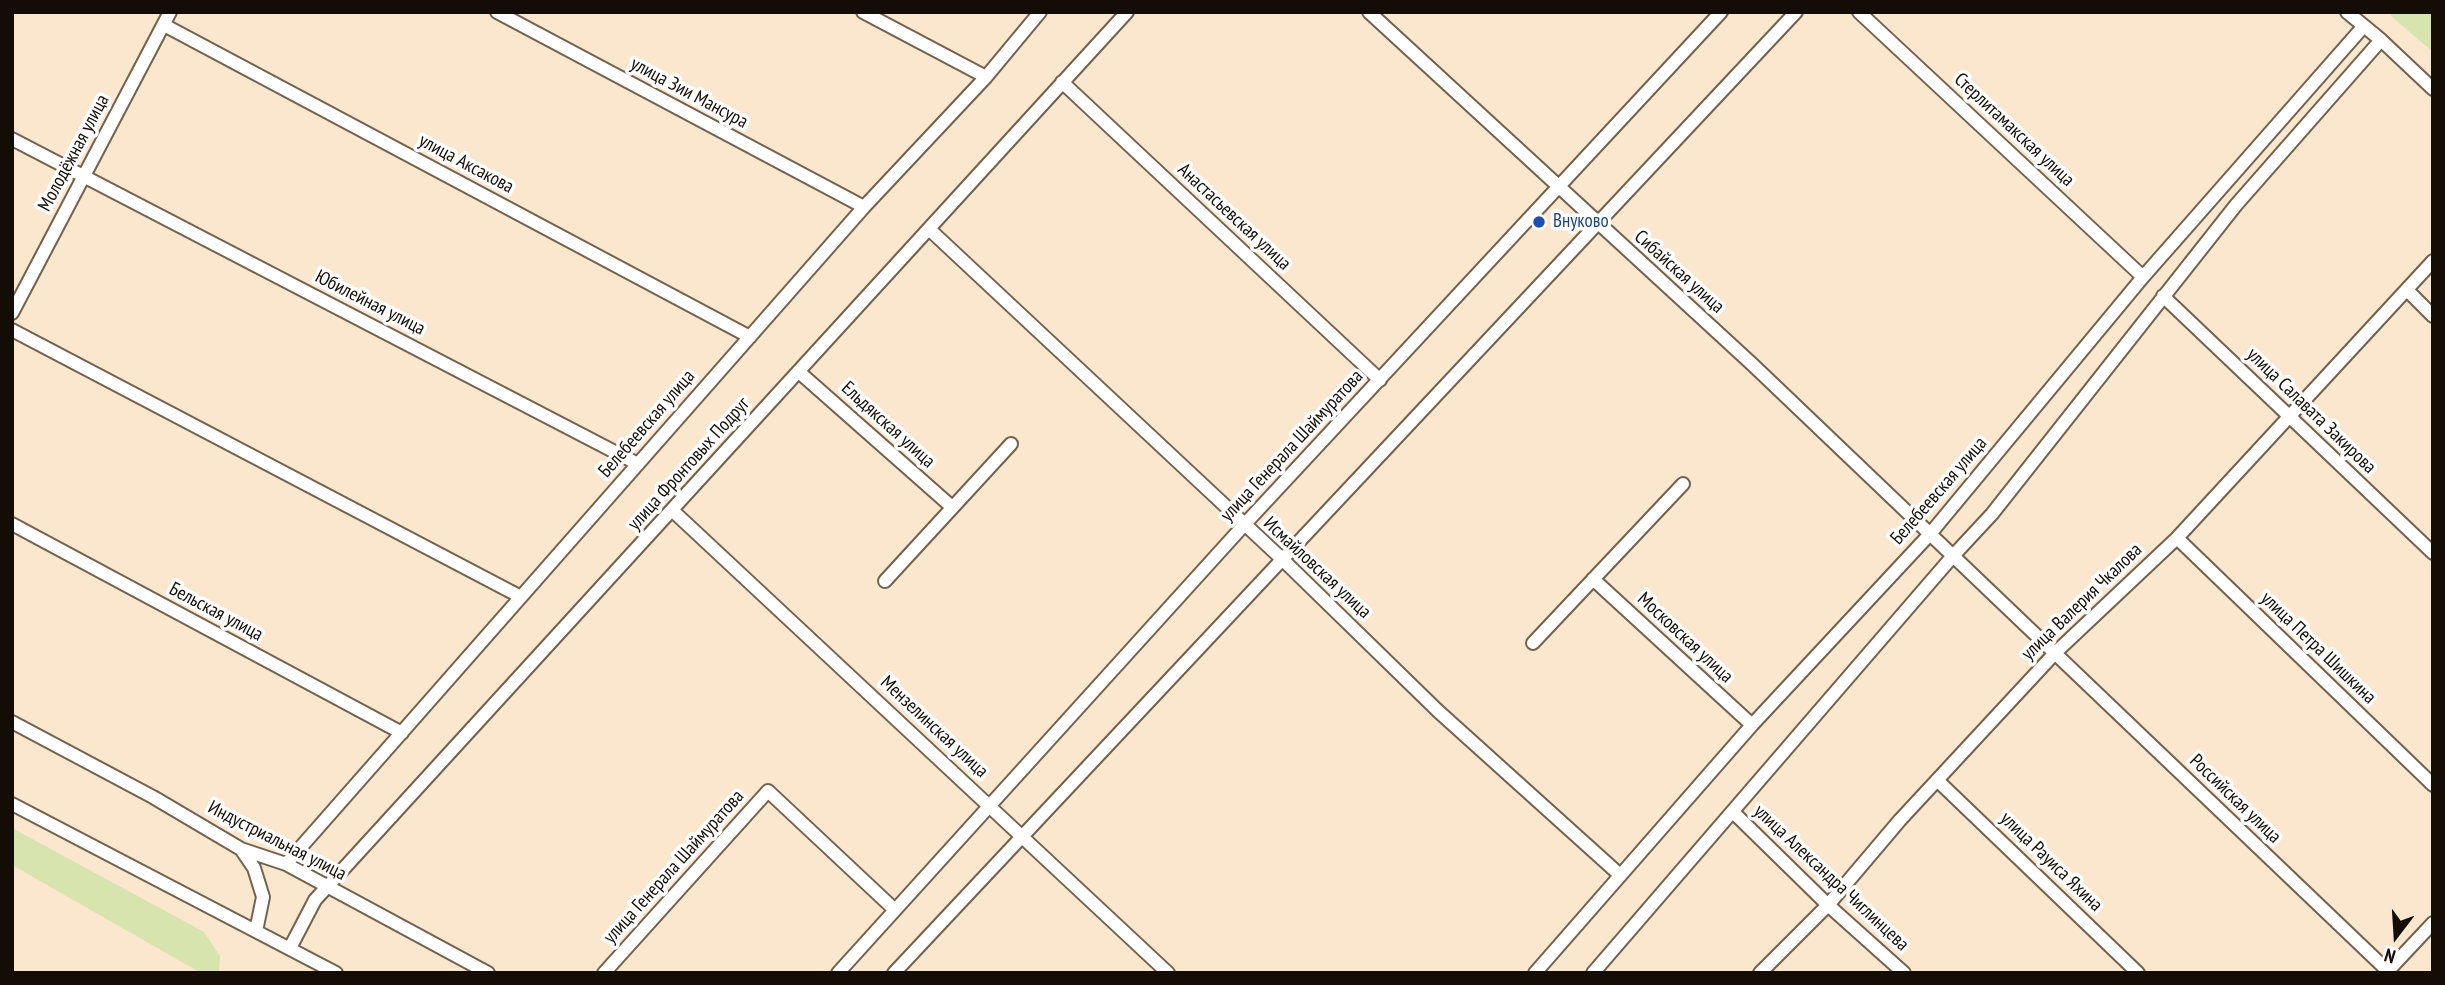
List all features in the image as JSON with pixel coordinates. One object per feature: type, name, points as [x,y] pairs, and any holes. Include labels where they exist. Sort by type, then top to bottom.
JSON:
[{"type":"street","name":"Молодёжная улица","points":[[12,313],[170,12]]},
{"type":"street","name":"улица Зии Мансура","points":[[497,12],[864,207]]},
{"type":"street","points":[[863,12],[986,77]]},
{"type":"street","name":"Белебеевская улица","points":[[286,864],[864,207],[986,77],[1040,12]]},
{"type":"street","name":"улица Фронтовых Подруг","points":[[290,948],[315,900],[1127,12]]},
{"type":"street","name":"Сибайская улица","points":[[1369,12],[1952,557]]},
{"type":"street","name":"улица Генерала Шаймуратова","points":[[838,973],[1244,525],[1721,12]]},
{"type":"street","points":[[894,973],[1596,222],[1796,12]]},
{"type":"street","name":"Стерлитамакская улица","points":[[1859,12],[2143,277]]},
{"type":"street","points":[[2347,12],[2433,89]]},
{"type":"street","name":"улица Аксакова","points":[[164,25],[750,337]]},
{"type":"street","name":"Белебеевская улица","points":[[1535,973],[1752,726],[1930,534],[2143,277],[2363,27]]},
{"type":"street","points":[[1593,973],[1992,514],[2236,205],[2381,40]]},
{"type":"street","name":"Анастасьевская улица","points":[[1062,82],[1380,380]]},
{"type":"street","name":"Юбилейная улица","points":[[12,139],[638,464]]},
{"type":"street","name":"Исмайловская улица","points":[[929,229],[1281,558],[1438,711],[1620,875]]},
{"type":"street","name":"улица Валерия Чкалова","points":[[1760,973],[1828,905],[1937,780],[2055,653],[2176,538],[2433,261]]},
{"type":"street","points":[[2407,290],[2433,316]]},
{"type":"street","name":"улица Салавата Закирова","points":[[2163,296],[2433,553]]},
{"type":"street","points":[[12,330],[521,597]]},
{"type":"street","name":"Ельдякская улица","points":[[799,372],[952,507]]},
{"type":"street","points":[[885,581],[1011,444]]},
{"type":"street","points":[[1533,643],[1683,484]]},
{"type":"street","name":"Мензелинская улица","points":[[673,511],[1168,973]]},
{"type":"street","name":"Бельская улица","points":[[12,524],[402,733]]},
{"type":"street","name":"улица Петра Шишкина","points":[[2176,538],[2433,785]]},
{"type":"street","name":"Российская улица","points":[[1952,557],[2388,972]]},
{"type":"street","name":"Московская улица","points":[[1593,579],[1752,726]]},
{"type":"street","name":"Индустриальная улица","points":[[12,722],[153,797],[241,849],[286,864],[488,973]]},
{"type":"street","name":"улица Рауиса Яхина","points":[[1937,780],[2138,973]]},
{"type":"street","name":"улица Генерала Шаймуратова","points":[[604,973],[768,792],[895,910]]},
{"type":"street","points":[[12,804],[336,973]]},
{"type":"street","name":"улица Александра Чиглинцева","points":[[1733,812],[1828,905],[1903,973]]},
{"type":"street","points":[[241,849],[254,868],[263,897],[256,931]]},
{"type":"street","points":[[2388,972],[2433,923]]},
{"type":"green space","points":[[2392,12],[2430,12],[2433,15],[2433,52],[2391,16]]},
{"type":"green space","points":[[12,828],[204,932],[220,956],[219,973],[201,973],[12,865]]},
{"type":"place","name":"Внуково","points":[[1539,222]]}]
